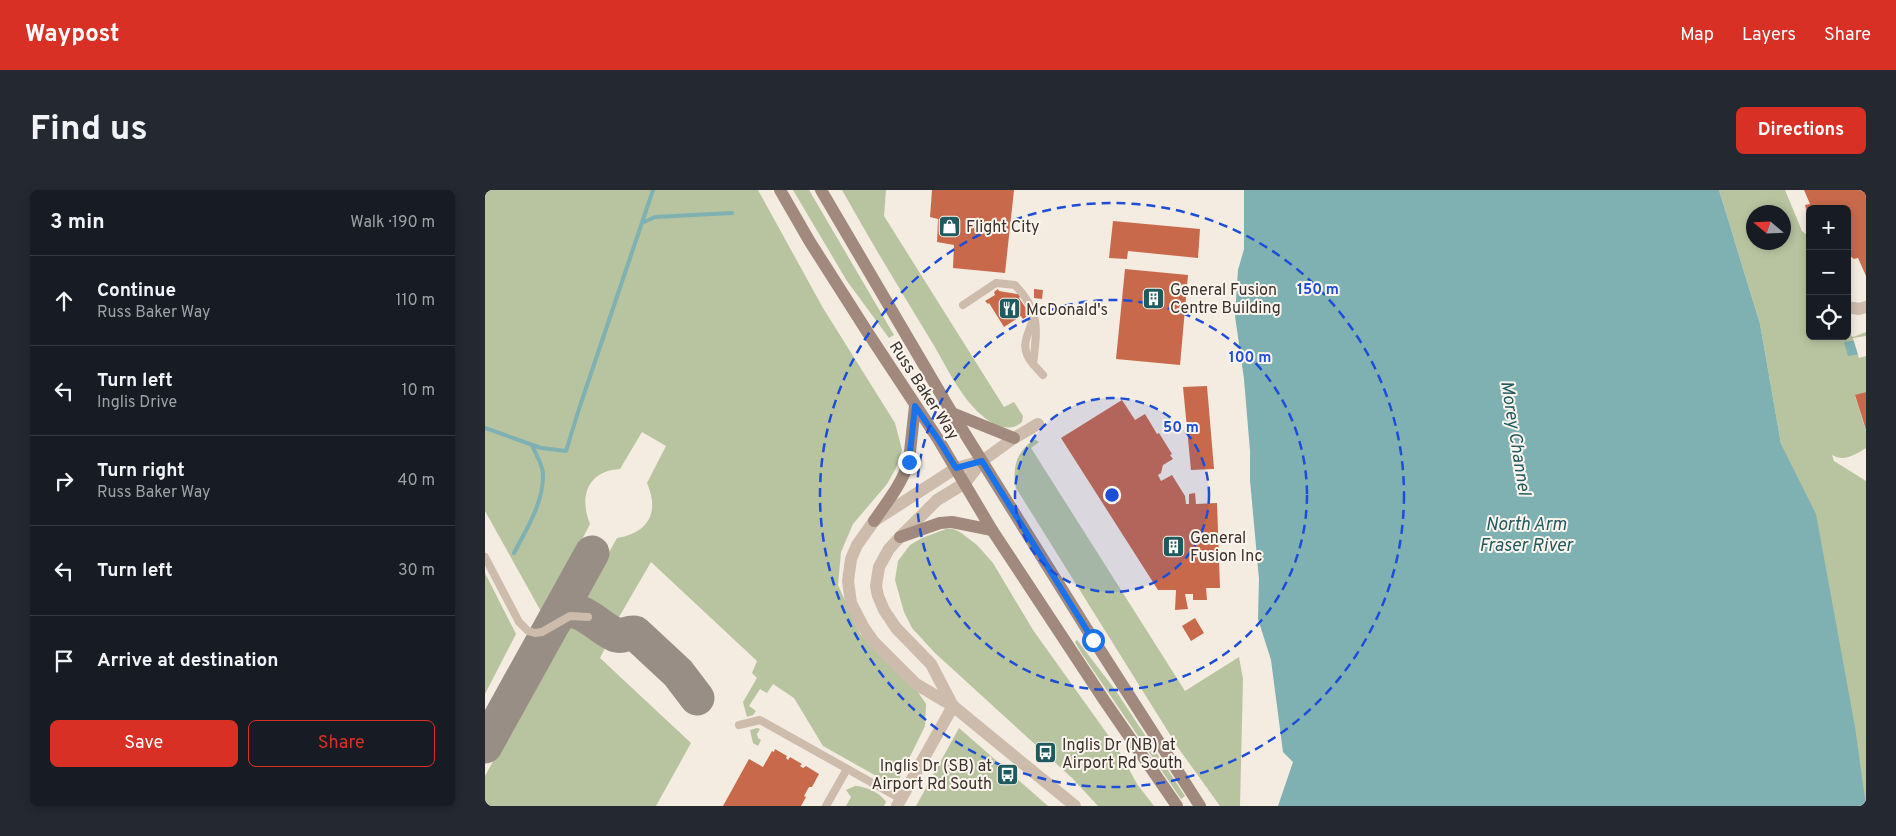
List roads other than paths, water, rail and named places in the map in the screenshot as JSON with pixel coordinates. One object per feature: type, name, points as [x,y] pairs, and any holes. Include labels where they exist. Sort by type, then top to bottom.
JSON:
[{"type":"main road","name":"Russ Baker Way","points":[[780,190],[810,242],[938,439],[992,530],[1114,716],[1177,806]]},
{"type":"main road","name":"Russ Baker Way","points":[[821,190],[952,413],[1093,640],[1200,806]]},
{"type":"main road","points":[[874,521],[898,487],[907,470],[915,406]]},
{"type":"main road","points":[[952,413],[1014,438]]},
{"type":"main road","points":[[900,537],[940,523],[952,522],[992,530]]},
{"type":"street","points":[[1851,308],[1859,309],[1866,307]]},
{"type":"street","points":[[953,706],[931,664],[896,628],[884,610],[876,586],[879,567],[889,549],[937,500],[965,483],[982,461],[1014,438],[1038,424]]},
{"type":"street","points":[[982,461],[956,468],[874,521],[857,545],[851,559],[848,591],[854,609],[864,628],[884,653],[916,684],[953,706],[1075,806]]},
{"type":"street","points":[[899,802],[953,706]]},
{"type":"lane","points":[[963,305],[996,284],[1015,286],[1027,300],[1034,313],[1027,333],[1025,349],[1028,358],[1043,375]]},
{"type":"lane","points":[[485,557],[519,622],[528,630],[535,633],[542,632],[569,616],[588,617]]},
{"type":"lane","points":[[739,725],[760,720],[847,769],[899,802]]},
{"type":"lane","points":[[826,806],[847,769]]},
{"type":"water","name":"North Arm Fraser River","points":[[1244,190],[1719,190],[1760,324],[1781,444],[1816,514],[1855,727],[1866,806],[1278,806],[1293,762],[1283,752],[1271,660],[1258,619],[1259,579],[1250,480],[1250,451],[1244,379],[1235,316],[1238,270],[1244,249]]},
{"type":"water","points":[[1866,339],[1866,353],[1848,356],[1844,342]]},
{"type":"waterway","points":[[485,428],[541,448],[566,451],[653,190]]},
{"type":"waterway","points":[[642,223],[655,217],[732,213]]},
{"type":"waterway","points":[[514,553],[529,525],[541,495],[543,484],[542,467],[532,445]]},
{"type":"place","name":"Flight City","points":[[950,226]]},
{"type":"place","name":"General Fusion Centre Building","points":[[1154,298]]},
{"type":"place","name":"McDonald's","points":[[1010,309]]},
{"type":"place","name":"General Fusion Inc","points":[[1174,546]]},
{"type":"place","name":"Inglis Dr (NB) at Airport Rd South","points":[[1046,753]]},
{"type":"place","name":"Inglis Dr (SB) at Airport Rd South","points":[[1008,774]]},
{"type":"water label","name":"Morey Channel","points":[[1516,438]]}]
